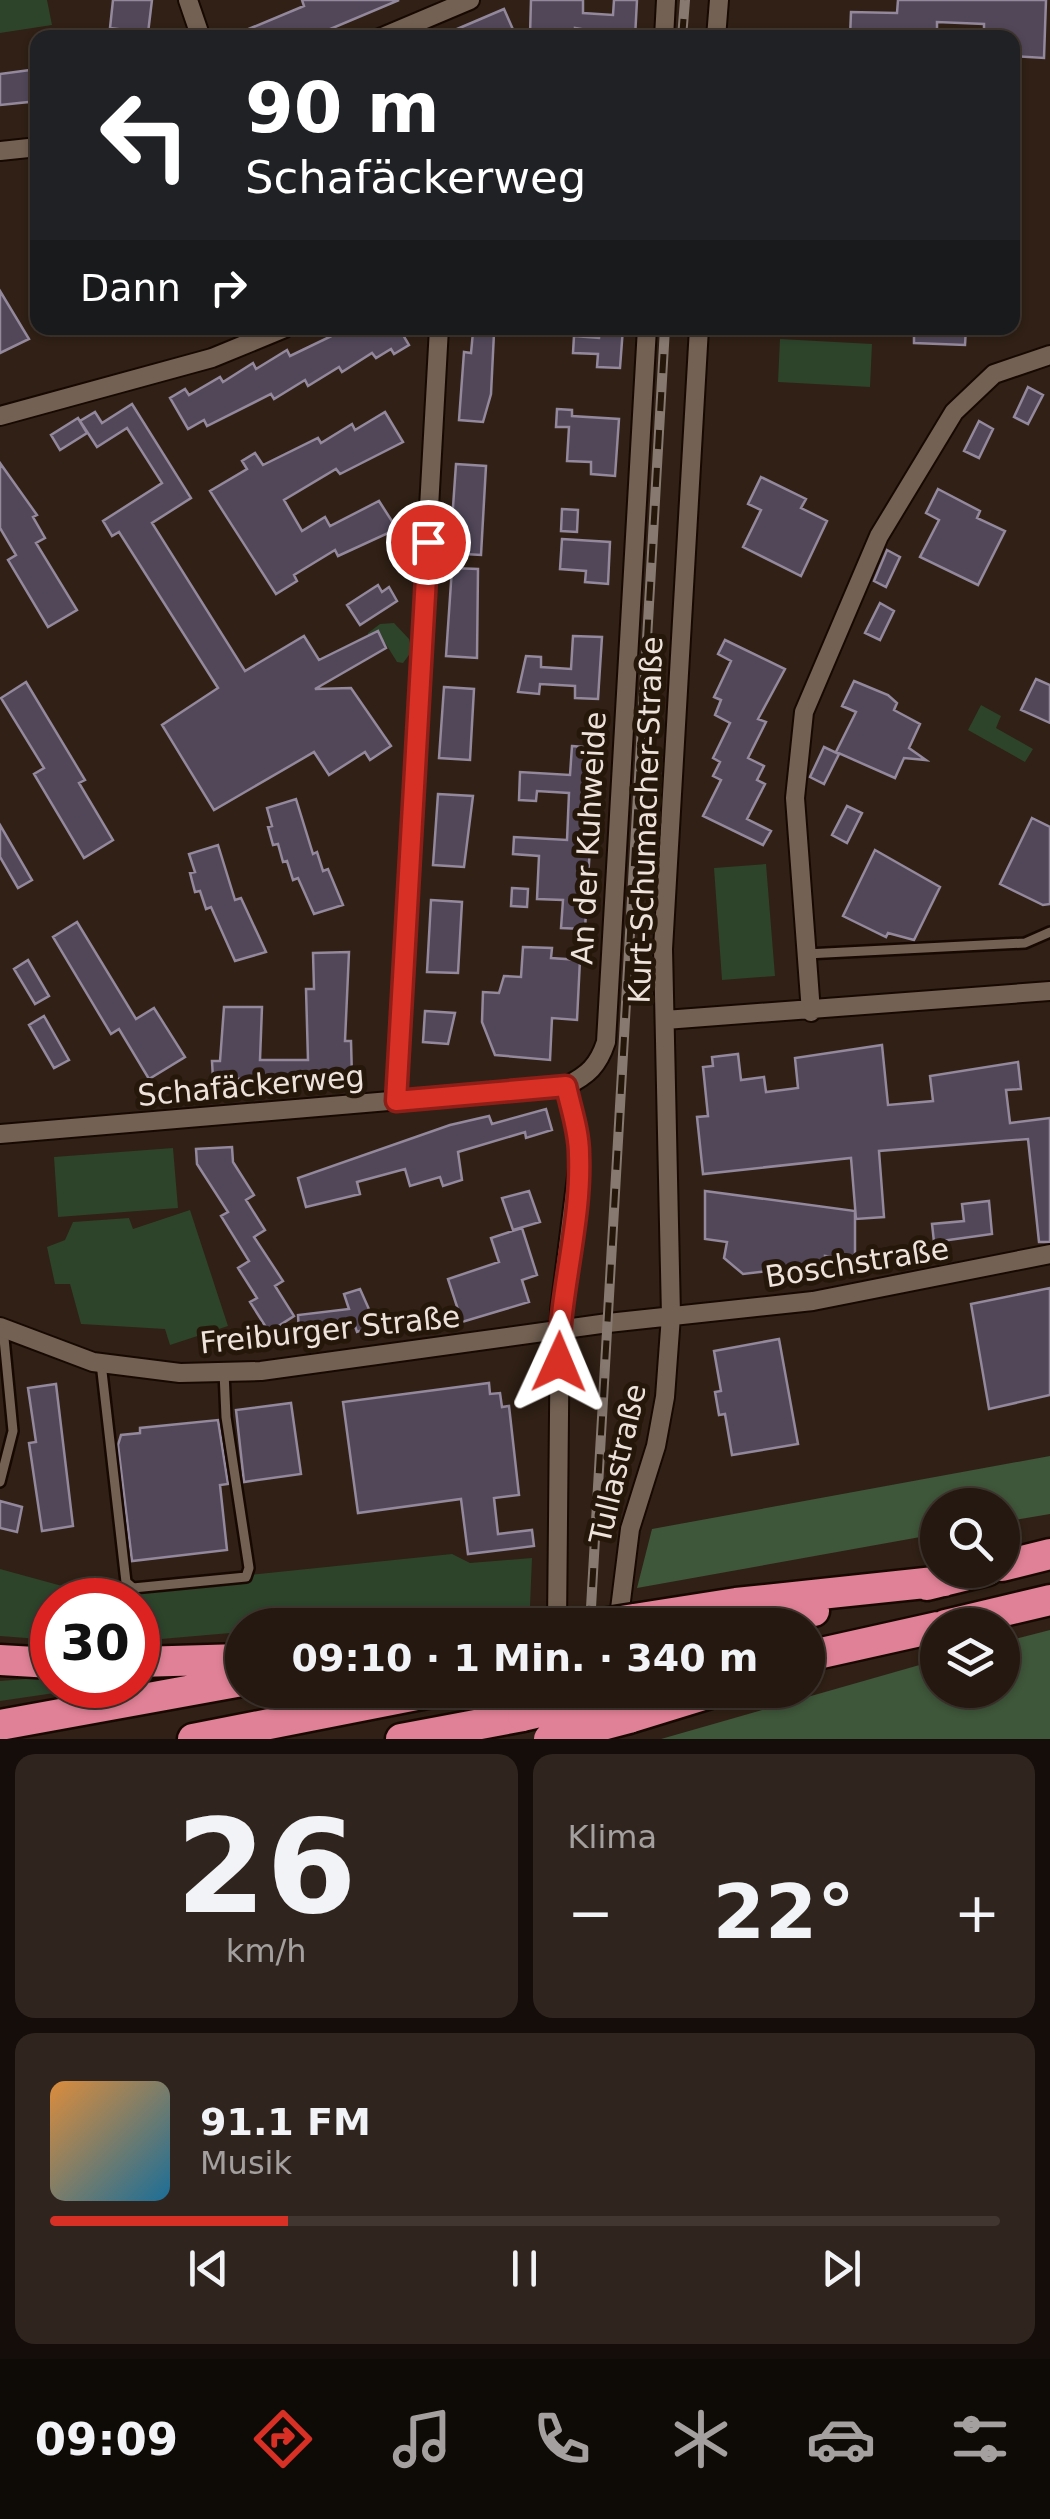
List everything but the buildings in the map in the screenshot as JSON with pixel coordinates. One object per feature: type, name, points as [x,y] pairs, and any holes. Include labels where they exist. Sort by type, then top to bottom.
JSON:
[{"type":"highway","points":[[1020,1562],[1050,1554]]},
{"type":"highway","points":[[707,1608],[920,1584]]},
{"type":"highway","points":[[825,1608],[920,1587]]},
{"type":"highway","points":[[1016,1608],[1050,1600]]},
{"type":"highway","points":[[825,1653],[920,1631]]},
{"type":"highway","points":[[0,1660],[30,1662]]},
{"type":"highway","points":[[160,1662],[225,1660]]},
{"type":"highway","points":[[0,1725],[225,1684]]},
{"type":"highway","points":[[193,1739],[351,1708]]},
{"type":"highway","points":[[550,1739],[626,1710]]},
{"type":"highway","points":[[401,1739],[523,1716],[626,1710]]},
{"type":"street","points":[[188,0],[199,30]]},
{"type":"street","points":[[414,30],[470,0]]},
{"type":"street","points":[[664,30],[666,0]]},
{"type":"street","points":[[717,30],[719,0]]},
{"type":"street","points":[[0,151],[30,148]]},
{"type":"street","points":[[0,416],[212,358],[268,335]]},
{"type":"street","points":[[396,1101],[439,335]]},
{"type":"street","name":"An der Kuhweide","points":[[566,1086],[586,1076],[599,1062],[606,1042],[647,335]]},
{"type":"street","name":"Kurt-Schumacher-Straße","points":[[671,1316],[662,950],[699,335]]},
{"type":"street","points":[[811,1012],[796,769],[804,712],[825,654],[879,536],[954,412],[994,374],[1050,355]]},
{"type":"street","points":[[665,1020],[811,1012],[1050,990]]},
{"type":"street","points":[[556,1608],[559,1330],[579,1182],[577,1128],[566,1086]]},
{"type":"street","name":"Schafäckerweg","points":[[0,1134],[566,1086]]},
{"type":"street","name":"Boschstraße","points":[[671,1316],[859,1294],[1050,1254]]},
{"type":"street","name":"Freiburger Straße","points":[[1,1328],[101,1363],[180,1373],[224,1372],[671,1316]]},
{"type":"street","name":"Tullastraße","points":[[627,1608],[630,1530],[656,1446],[665,1397],[671,1316]]},
{"type":"street","points":[[550,1739],[552,1708]]},
{"type":"lane","points":[[806,954],[1025,944],[1050,932]]},
{"type":"lane","points":[[0,1482],[13,1431],[1,1328]]},
{"type":"lane","points":[[101,1363],[126,1582],[133,1588],[246,1577],[250,1568],[226,1417],[224,1372]]},
{"type":"green space","points":[[0,0],[47,0],[52,25],[0,33]]},
{"type":"green space","points":[[780,339],[872,344],[870,387],[778,382]]},
{"type":"green space","points":[[394,623],[409,639],[412,651],[403,663],[397,662],[384,641],[368,640],[368,633],[380,624]]},
{"type":"green space","points":[[981,705],[1001,716],[996,728],[1033,749],[1025,762],[968,730]]},
{"type":"green space","points":[[766,864],[775,976],[722,980],[714,868]]},
{"type":"green space","points":[[173,1148],[178,1208],[58,1217],[54,1157]]},
{"type":"green space","points":[[190,1210],[228,1326],[170,1345],[165,1329],[81,1324],[70,1284],[55,1284],[47,1247],[65,1240],[73,1222],[129,1218],[133,1229]]},
{"type":"green space","points":[[1050,1456],[1050,1514],[1020,1519],[1020,1488],[920,1488],[920,1537],[637,1588],[652,1529]]},
{"type":"green space","points":[[452,1554],[470,1563],[532,1558],[530,1606],[225,1608],[225,1633],[160,1639],[160,1584]]},
{"type":"green space","points":[[0,1569],[33,1578],[30,1638],[0,1636]]},
{"type":"green space","points":[[1050,1630],[1050,1739],[661,1739],[769,1708],[825,1708],[825,1692],[920,1665],[920,1708],[1020,1708],[1020,1638]]},
{"type":"green space","points":[[30,1679],[30,1697],[0,1701],[0,1681]]},
{"type":"railway","points":[[683,30],[685,0]]},
{"type":"railway","points":[[591,1608],[665,335]]},
{"type":"railway","points":[[595,1739],[597,1708]]},
{"type":"route","points":[[428,542],[396,1101],[566,1086],[580,1153],[560,1310],[559,1362]]}]
